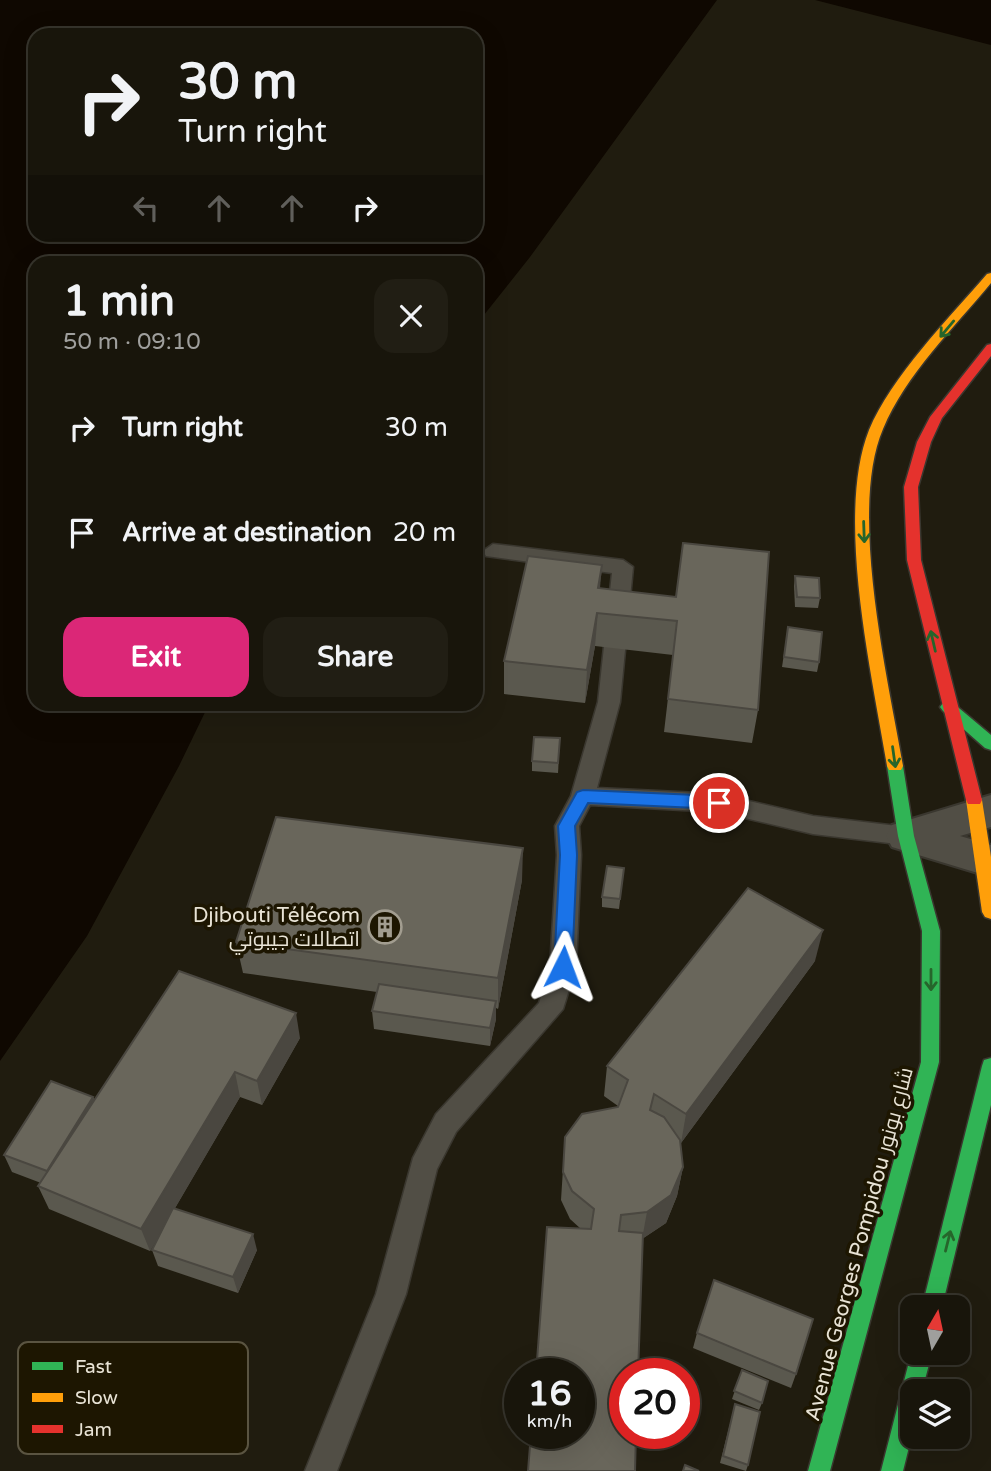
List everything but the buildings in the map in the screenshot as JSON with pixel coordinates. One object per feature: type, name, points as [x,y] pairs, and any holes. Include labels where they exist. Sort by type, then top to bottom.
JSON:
[{"type":"main road","name":"Avenue Georges Pompidou شارع بونور","points":[[819,1471],[930,1062],[932,931],[906,836],[865,566],[863,483],[881,433],[938,340],[991,276]]},
{"type":"main road","points":[[991,348],[918,441],[911,487],[914,560],[948,707],[984,812],[991,912]]},
{"type":"main road","points":[[948,707],[991,744]]},
{"type":"main road","points":[[935,1295],[991,1066]]},
{"type":"main road","points":[[892,1471],[918,1365]]},
{"type":"street","points":[[906,836],[984,812]]},
{"type":"street","points":[[906,836],[988,860]]},
{"type":"lane","points":[[321,1471],[391,1294],[423,1167],[446,1123],[550,1009],[563,967],[569,855],[567,826],[583,796],[609,702],[623,566],[493,551]]},
{"type":"lane","points":[[583,796],[719,803],[813,824],[906,836]]},
{"type":"shaded area","points":[[0,0],[717,0],[530,257],[483,316],[483,256],[28,256],[28,711],[206,711],[179,766],[87,936],[0,1061]]},
{"type":"shaded area","points":[[815,0],[991,0],[991,45]]},
{"type":"traffic: fast","points":[[948,707],[991,744]]},
{"type":"traffic: fast","points":[[819,1471],[930,1062],[931,931],[906,836],[895,766]]},
{"type":"traffic: fast","points":[[935,1295],[991,1066]]},
{"type":"traffic: fast","points":[[892,1471],[918,1365]]},
{"type":"traffic: slow","points":[[895,766],[874,643],[863,546],[866,461],[876,429],[900,389],[991,276]]},
{"type":"traffic: slow","points":[[974,800],[991,912]]},
{"type":"traffic: jam","points":[[974,800],[914,560],[911,487],[924,442],[936,417],[991,348]]},
{"type":"place","name":"Djibouti Télécom اتصالات جيبوتي","points":[[385,927]]},
{"type":"route","points":[[563,967],[569,855],[567,826],[583,796],[719,803]]}]
